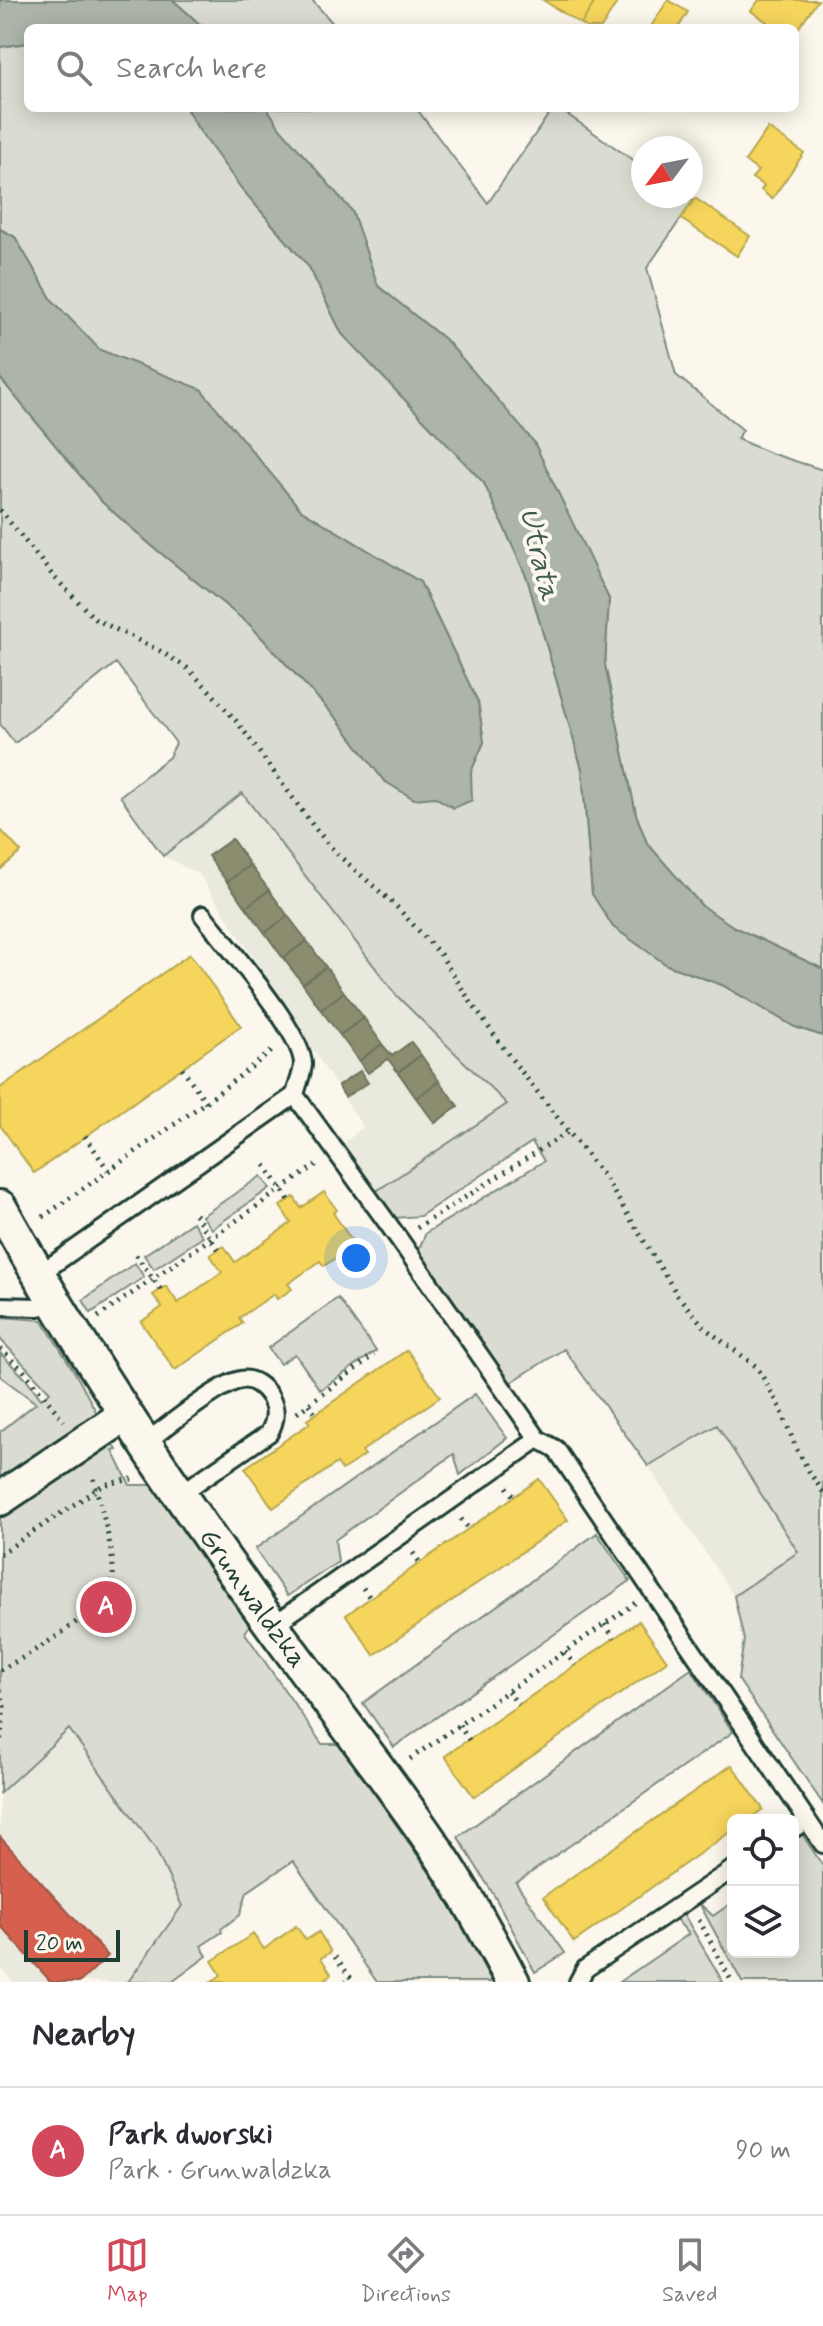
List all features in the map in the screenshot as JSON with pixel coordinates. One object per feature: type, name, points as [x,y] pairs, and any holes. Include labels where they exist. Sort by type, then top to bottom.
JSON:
[{"type":"street","name":"Grunwaldzka","points":[[0,1207],[38,1275],[125,1415],[272,1626],[428,1837],[475,1910],[513,1982]]},
{"type":"street","points":[[0,1499],[125,1415]]},
{"type":"lane","points":[[38,1275],[295,1095],[303,1063],[294,1037],[203,915]]},
{"type":"lane","points":[[295,1095],[538,1439],[556,1449],[652,1592],[800,1824],[823,1844]]},
{"type":"lane","points":[[0,1306],[38,1307],[55,1303]]},
{"type":"lane","points":[[240,1380],[254,1381],[268,1393],[276,1409],[274,1423],[269,1433],[256,1444],[162,1468],[220,1388],[240,1380]]},
{"type":"lane","points":[[272,1626],[538,1439]]},
{"type":"lane","points":[[578,1982],[585,1969],[727,1873]]},
{"type":"path","points":[[0,510],[54,577],[95,619],[160,651],[187,668],[209,690],[238,723],[336,853],[411,921],[440,954],[479,1015],[605,1178],[678,1296],[706,1329],[757,1367],[780,1407],[803,1460],[823,1492]]},
{"type":"path","points":[[32,1224],[206,1102],[272,1051],[264,1039]]},
{"type":"path","points":[[182,1068],[206,1102]]},
{"type":"path","points":[[399,1239],[568,1132]]},
{"type":"path","points":[[85,1136],[108,1170]]},
{"type":"path","points":[[91,1322],[335,1151]]},
{"type":"path","points":[[265,1165],[289,1200]]},
{"type":"path","points":[[195,1214],[218,1250]]},
{"type":"path","points":[[136,1255],[161,1290]]},
{"type":"path","points":[[0,1349],[23,1370],[82,1443],[91,1462],[112,1561],[113,1582],[99,1604],[30,1655],[0,1670]]},
{"type":"path","points":[[274,1423],[289,1419],[374,1355]]},
{"type":"path","points":[[309,1404],[315,1414]]},
{"type":"path","points":[[0,1554],[103,1485],[144,1477],[162,1468]]},
{"type":"path","points":[[399,1766],[652,1592]]},
{"type":"path","points":[[605,1624],[614,1638]]},
{"type":"path","points":[[565,1652],[575,1665]]},
{"type":"path","points":[[0,1690],[4,1706],[0,1745]]},
{"type":"path","points":[[508,1691],[518,1705]]},
{"type":"path","points":[[459,1725],[469,1740]]},
{"type":"path","points":[[688,1900],[732,1982]]},
{"type":"path","points":[[335,1957],[351,1978],[346,1982]]},
{"type":"shaded area","points":[[173,0],[312,0],[333,24],[200,24]]},
{"type":"shaded area","points":[[24,44],[24,112],[188,112],[241,188],[309,267],[342,334],[484,483],[527,578],[582,769],[592,894],[667,965],[722,985],[795,1027],[823,1036],[823,1804],[738,1679],[744,1640],[734,1596],[798,1552],[717,1425],[648,1466],[564,1349],[510,1383],[417,1253],[426,1233],[544,1161],[532,1142],[420,1216],[394,1218],[375,1192],[507,1104],[397,996],[242,793],[163,856],[120,796],[169,757],[176,743],[116,663],[15,743],[0,724],[0,378],[102,502],[250,625],[338,720],[384,781],[435,797],[454,808],[484,742],[478,702],[420,582],[300,509],[201,390],[100,350],[52,300],[15,237],[0,229],[0,47]]},
{"type":"shaded area","points":[[269,112],[419,112],[488,203],[550,112],[564,112],[631,159],[631,208],[688,208],[647,268],[676,375],[743,430],[737,439],[823,470],[823,969],[734,927],[702,906],[647,843],[636,814],[605,665],[609,599],[448,342],[378,286],[352,211],[279,128]]},
{"type":"shaded area","points":[[242,792],[397,996],[507,1105],[375,1192],[342,1145],[363,1127],[199,874],[163,856]]},
{"type":"shaded area","points":[[261,1176],[270,1188],[212,1229],[202,1216]]},
{"type":"shaded area","points":[[193,1222],[203,1237],[154,1269],[144,1255]]},
{"type":"shaded area","points":[[135,1263],[144,1277],[91,1313],[83,1300]]},
{"type":"shaded area","points":[[338,1298],[376,1351],[320,1390],[295,1354],[280,1364],[268,1348]]},
{"type":"shaded area","points":[[0,1317],[42,1320],[117,1450],[113,1451],[130,1485],[158,1485],[253,1619],[245,1633],[322,1744],[340,1744],[445,1895],[492,1982],[377,1982],[293,1861],[247,1892],[240,1915],[201,1946],[207,1956],[172,1982],[128,1982],[182,1906],[155,1848],[69,1729],[0,1793],[0,1432],[36,1403],[0,1376],[0,1353],[41,1399],[50,1392],[0,1339]]},
{"type":"shaded area","points":[[475,1394],[507,1438],[460,1475],[454,1454],[335,1540],[338,1562],[287,1596],[255,1549]]},
{"type":"shaded area","points":[[717,1424],[799,1553],[734,1596],[648,1466]]},
{"type":"shaded area","points":[[597,1533],[630,1581],[394,1747],[363,1703]]},
{"type":"shaded area","points":[[691,1669],[733,1732],[516,1883],[565,1953],[535,1972],[495,1897],[458,1837]]},
{"type":"shaded area","points":[[69,1729],[155,1848],[182,1906],[128,1982],[13,1982],[0,1967],[0,1794]]},
{"type":"shaded area","points":[[802,1834],[823,1866],[823,1982],[742,1982],[729,1958],[799,1958],[799,1836]]},
{"type":"shaded area","points":[[699,1903],[713,1916],[727,1906],[727,1954]]},
{"type":"shaded area","points":[[684,1915],[723,1982],[619,1982],[689,1934],[675,1918]]},
{"type":"water","points":[[0,0],[173,0],[200,24],[24,24],[24,44],[0,47]]},
{"type":"water","name":"Utrata","points":[[188,112],[270,112],[352,211],[378,286],[448,342],[534,442],[609,599],[605,665],[636,814],[647,843],[702,906],[734,927],[823,969],[823,1036],[795,1027],[722,985],[667,965],[613,927],[592,894],[582,769],[527,578],[484,483],[342,334],[309,267],[241,188]]},
{"type":"water","points":[[0,229],[15,237],[52,300],[100,350],[201,389],[300,509],[420,582],[478,702],[484,742],[471,772],[472,800],[454,808],[435,797],[414,799],[384,781],[338,720],[250,625],[102,502],[0,378]]},
{"type":"building: Homes","points":[[543,0],[596,0],[581,24]]},
{"type":"building: Homes","points":[[596,0],[618,1],[604,24],[581,24]]},
{"type":"building: Homes","points":[[668,0],[688,12],[680,24],[653,24]]},
{"type":"building: Homes","points":[[759,0],[818,0],[799,27],[799,24],[770,24],[751,11]]},
{"type":"building: Homes","points":[[768,128],[804,153],[772,199],[761,190],[764,186],[752,178],[758,171],[745,161]]},
{"type":"building: Homes","points":[[703,204],[750,236],[737,256],[681,219],[688,208],[703,208]]},
{"type":"building: Homes","points":[[0,829],[21,852],[0,870]]},
{"type":"building: Homes","points":[[190,954],[241,1026],[34,1173],[0,1125],[0,1088]]},
{"type":"building: Homes","points":[[324,1192],[337,1210],[333,1213],[355,1245],[324,1266],[320,1261],[288,1284],[292,1289],[277,1299],[274,1294],[239,1318],[243,1323],[175,1370],[141,1322],[162,1307],[153,1295],[166,1286],[178,1303],[222,1272],[210,1255],[224,1246],[235,1262],[291,1223],[280,1206],[294,1197],[301,1208]]},
{"type":"building: Homes","points":[[407,1350],[440,1397],[362,1451],[365,1455],[342,1470],[337,1463],[273,1508],[245,1468]]},
{"type":"building: Homes","points":[[539,1479],[568,1520],[374,1655],[346,1615]]},
{"type":"building: Homes","points":[[639,1621],[667,1661],[474,1797],[445,1756]]},
{"type":"building: Homes","points":[[732,1765],[763,1809],[756,1814],[727,1814],[727,1834],[574,1942],[543,1897]]},
{"type":"building: Homes","points":[[296,1926],[306,1940],[319,1932],[331,1952],[321,1958],[331,1974],[322,1982],[211,1982],[221,1975],[212,1961],[253,1934],[264,1949]]},
{"type":"building: Shops","points":[[0,1837],[108,1956],[80,1982],[51,1982],[0,1925]]},
{"type":"building: Industry","points":[[232,839],[250,865],[227,882],[208,856]]},
{"type":"building: Industry","points":[[250,865],[269,890],[246,907],[227,882]]},
{"type":"building: Industry","points":[[269,890],[288,916],[265,933],[246,907]]},
{"type":"building: Industry","points":[[288,916],[307,941],[283,958],[265,933]]},
{"type":"building: Industry","points":[[307,941],[326,967],[303,984],[283,958]]},
{"type":"building: Industry","points":[[326,967],[344,992],[321,1010],[303,984]]},
{"type":"building: Industry","points":[[344,992],[364,1018],[340,1035],[321,1010]]},
{"type":"building: Industry","points":[[364,1018],[382,1044],[359,1061],[340,1035]]},
{"type":"building: Industry","points":[[411,1042],[421,1055],[398,1072],[388,1059],[368,1073],[359,1061],[382,1044],[392,1056]]},
{"type":"building: Industry","points":[[421,1055],[439,1081],[416,1098],[398,1072]]},
{"type":"building: Industry","points":[[360,1071],[368,1083],[345,1097],[338,1086]]},
{"type":"building: Industry","points":[[439,1081],[458,1106],[435,1123],[416,1098]]},
{"type":"place","name":"Park dworski","points":[[106,1607]]}]
